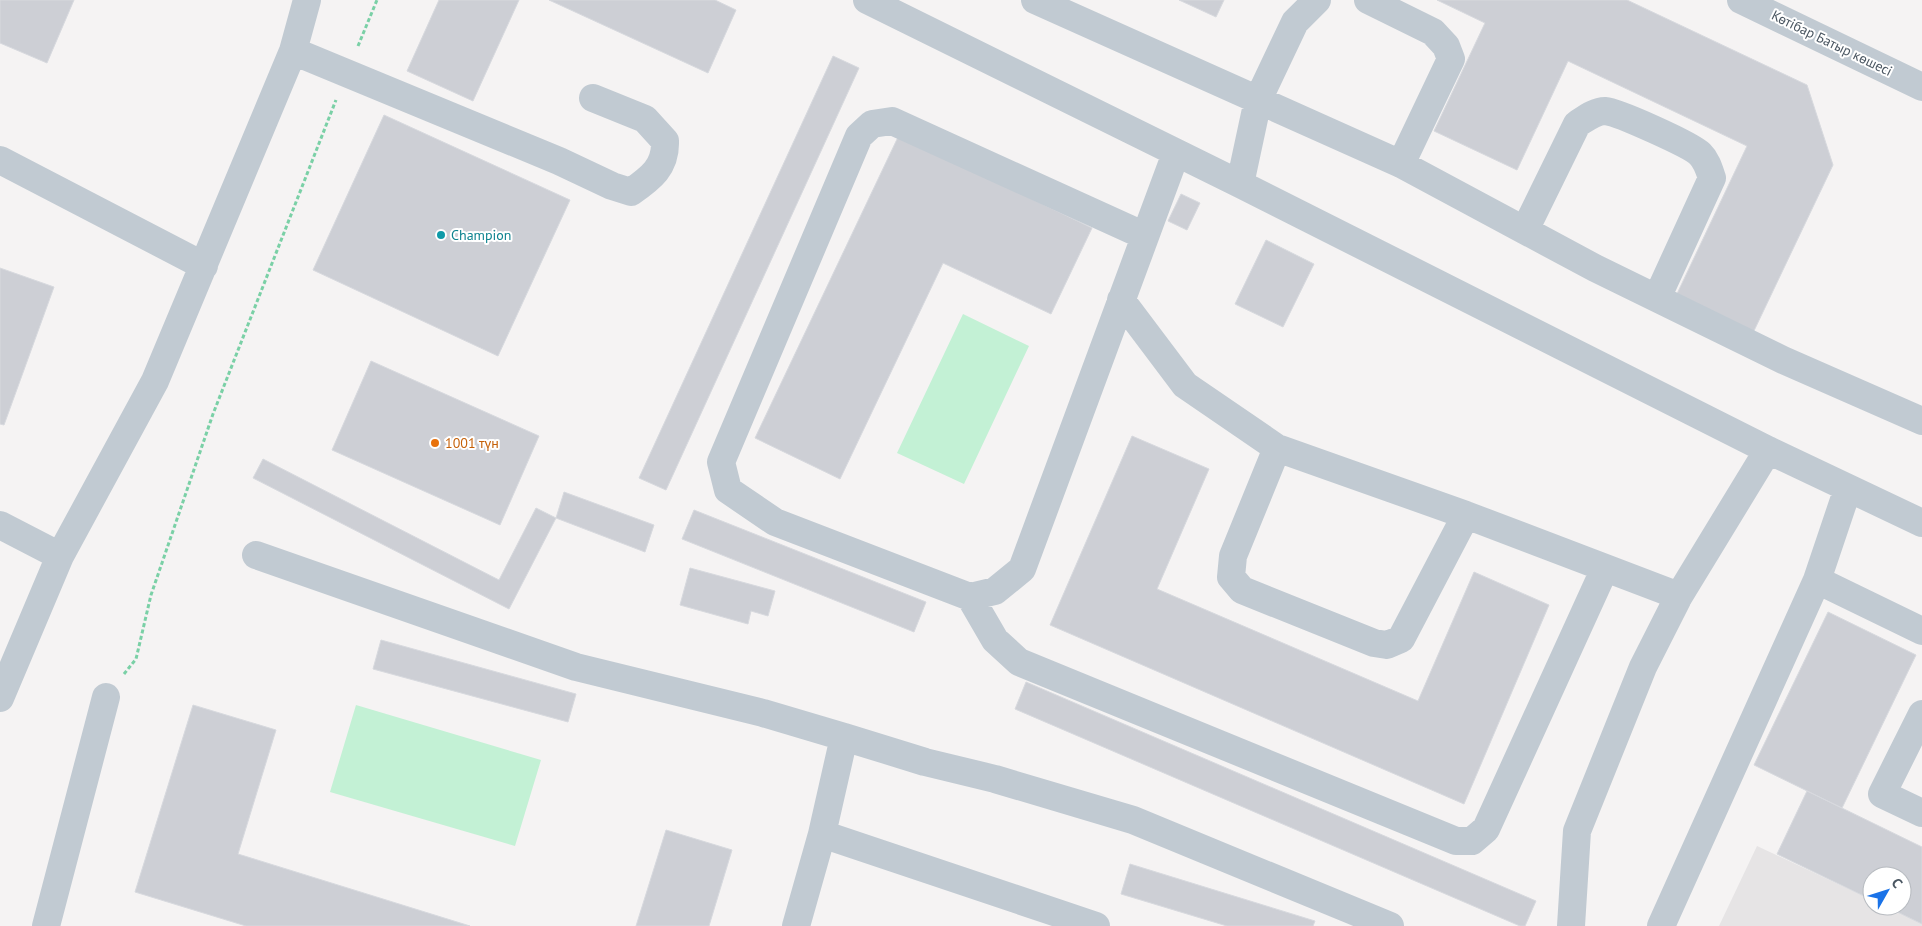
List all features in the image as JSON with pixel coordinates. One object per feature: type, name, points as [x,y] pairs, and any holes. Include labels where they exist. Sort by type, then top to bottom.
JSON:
[{"type":"street","points":[[0,698],[60,556],[155,381],[293,51],[307,0]]},
{"type":"street","points":[[867,0],[1240,184],[1768,450],[1922,523]]},
{"type":"street","points":[[1035,0],[1084,10],[1258,100],[1401,164],[1595,268],[1784,360],[1922,421]]},
{"type":"street","points":[[1240,184],[1258,100],[1295,22],[1317,0]]},
{"type":"street","points":[[1368,0],[1433,32],[1446,46],[1450,59],[1401,164]]},
{"type":"street","name":"Көтібар Батыр көшесі","points":[[1741,0],[1922,87]]},
{"type":"street","points":[[293,51],[559,161],[612,186],[631,192],[651,178],[666,154],[665,141],[644,119],[593,98]]},
{"type":"street","points":[[1525,230],[1577,124],[1590,115],[1605,111],[1655,129],[1699,153],[1708,165],[1712,178],[1657,298]]},
{"type":"street","points":[[1145,236],[892,121],[872,124],[859,136],[721,462],[728,490],[775,522],[970,597],[995,591],[1022,569],[1176,153]]},
{"type":"street","points":[[0,160],[204,266]]},
{"type":"street","points":[[1121,300],[1185,385],[1276,448],[1466,515],[1678,596]]},
{"type":"street","points":[[1276,448],[1233,556],[1231,577],[1242,590],[1374,643],[1387,645],[1401,640],[1466,515]]},
{"type":"street","points":[[1571,926],[1577,831],[1643,667],[1678,596],[1768,450]]},
{"type":"street","points":[[1661,926],[1817,580],[1848,488]]},
{"type":"street","points":[[0,525],[60,556]]},
{"type":"street","points":[[256,555],[576,667],[763,713],[925,762],[995,779],[1133,820],[1390,926]]},
{"type":"street","points":[[970,597],[996,640],[1019,662],[1456,841],[1472,841],[1486,829],[1605,568]]},
{"type":"street","points":[[1817,580],[1922,631]]},
{"type":"street","points":[[46,926],[106,697]]},
{"type":"street","points":[[1922,714],[1882,794],[1922,813]]},
{"type":"street","points":[[796,926],[822,834],[844,737]]},
{"type":"street","points":[[822,834],[1096,926]]},
{"type":"path","points":[[106,697],[136,659],[152,595],[213,414],[377,0]]},
{"type":"shaded area","points":[[1757,846],[1862,895],[1862,916],[1906,916],[1922,924],[1922,926],[1719,926]]},
{"type":"green space","points":[[963,314],[1029,346],[964,484],[897,453]]},
{"type":"green space","points":[[356,705],[541,760],[515,846],[330,792]]},
{"type":"building","points":[[0,0],[74,0],[47,63],[0,43]]},
{"type":"building","points":[[439,0],[519,0],[473,101],[407,71]]},
{"type":"building","points":[[549,0],[715,0],[736,10],[708,73]]},
{"type":"building","points":[[1179,0],[1224,0],[1216,17]]},
{"type":"building","points":[[1437,0],[1627,0],[1807,85],[1833,165],[1752,335],[1675,298],[1747,146],[1568,61],[1517,170],[1434,131],[1485,23]]},
{"type":"building","points":[[833,56],[859,68],[666,490],[639,478]]},
{"type":"building","name":"Champion","points":[[384,115],[570,200],[498,356],[313,270]]},
{"type":"building","points":[[899,135],[1092,228],[1051,314],[943,263],[840,479],[755,438]]},
{"type":"building","points":[[1181,194],[1200,203],[1187,230],[1168,221]]},
{"type":"building","points":[[1266,240],[1314,264],[1283,327],[1235,304]]},
{"type":"building","points":[[0,268],[54,287],[4,425],[0,424]]},
{"type":"building","name":"1001 түн","points":[[371,361],[539,436],[500,525],[332,450]]},
{"type":"building","points":[[1132,436],[1209,469],[1157,589],[1418,701],[1474,572],[1549,605],[1464,804],[1050,625]]},
{"type":"building","points":[[263,459],[499,580],[536,508],[556,518],[509,609],[253,478]]},
{"type":"building","points":[[564,492],[654,525],[645,552],[556,518]]},
{"type":"building","points":[[694,510],[926,602],[914,632],[682,539]]},
{"type":"building","points":[[690,568],[775,591],[768,616],[751,611],[748,624],[680,605]]},
{"type":"building","points":[[1828,612],[1916,655],[1842,808],[1754,765]]},
{"type":"building","points":[[381,640],[576,694],[568,722],[373,669]]},
{"type":"building","points":[[1026,682],[1536,901],[1525,926],[1520,926],[1015,709]]},
{"type":"building","points":[[193,705],[276,730],[238,854],[470,926],[246,926],[135,892]]},
{"type":"building","points":[[1807,791],[1922,847],[1922,924],[1906,916],[1912,916],[1912,866],[1862,866],[1862,895],[1777,854]]},
{"type":"building","points":[[666,830],[732,850],[709,926],[636,926]]},
{"type":"building","points":[[1130,864],[1315,921],[1313,926],[1227,926],[1121,894]]},
{"type":"place","name":"Champion","points":[[441,235]]},
{"type":"place","name":"1001 түн","points":[[435,443]]}]
